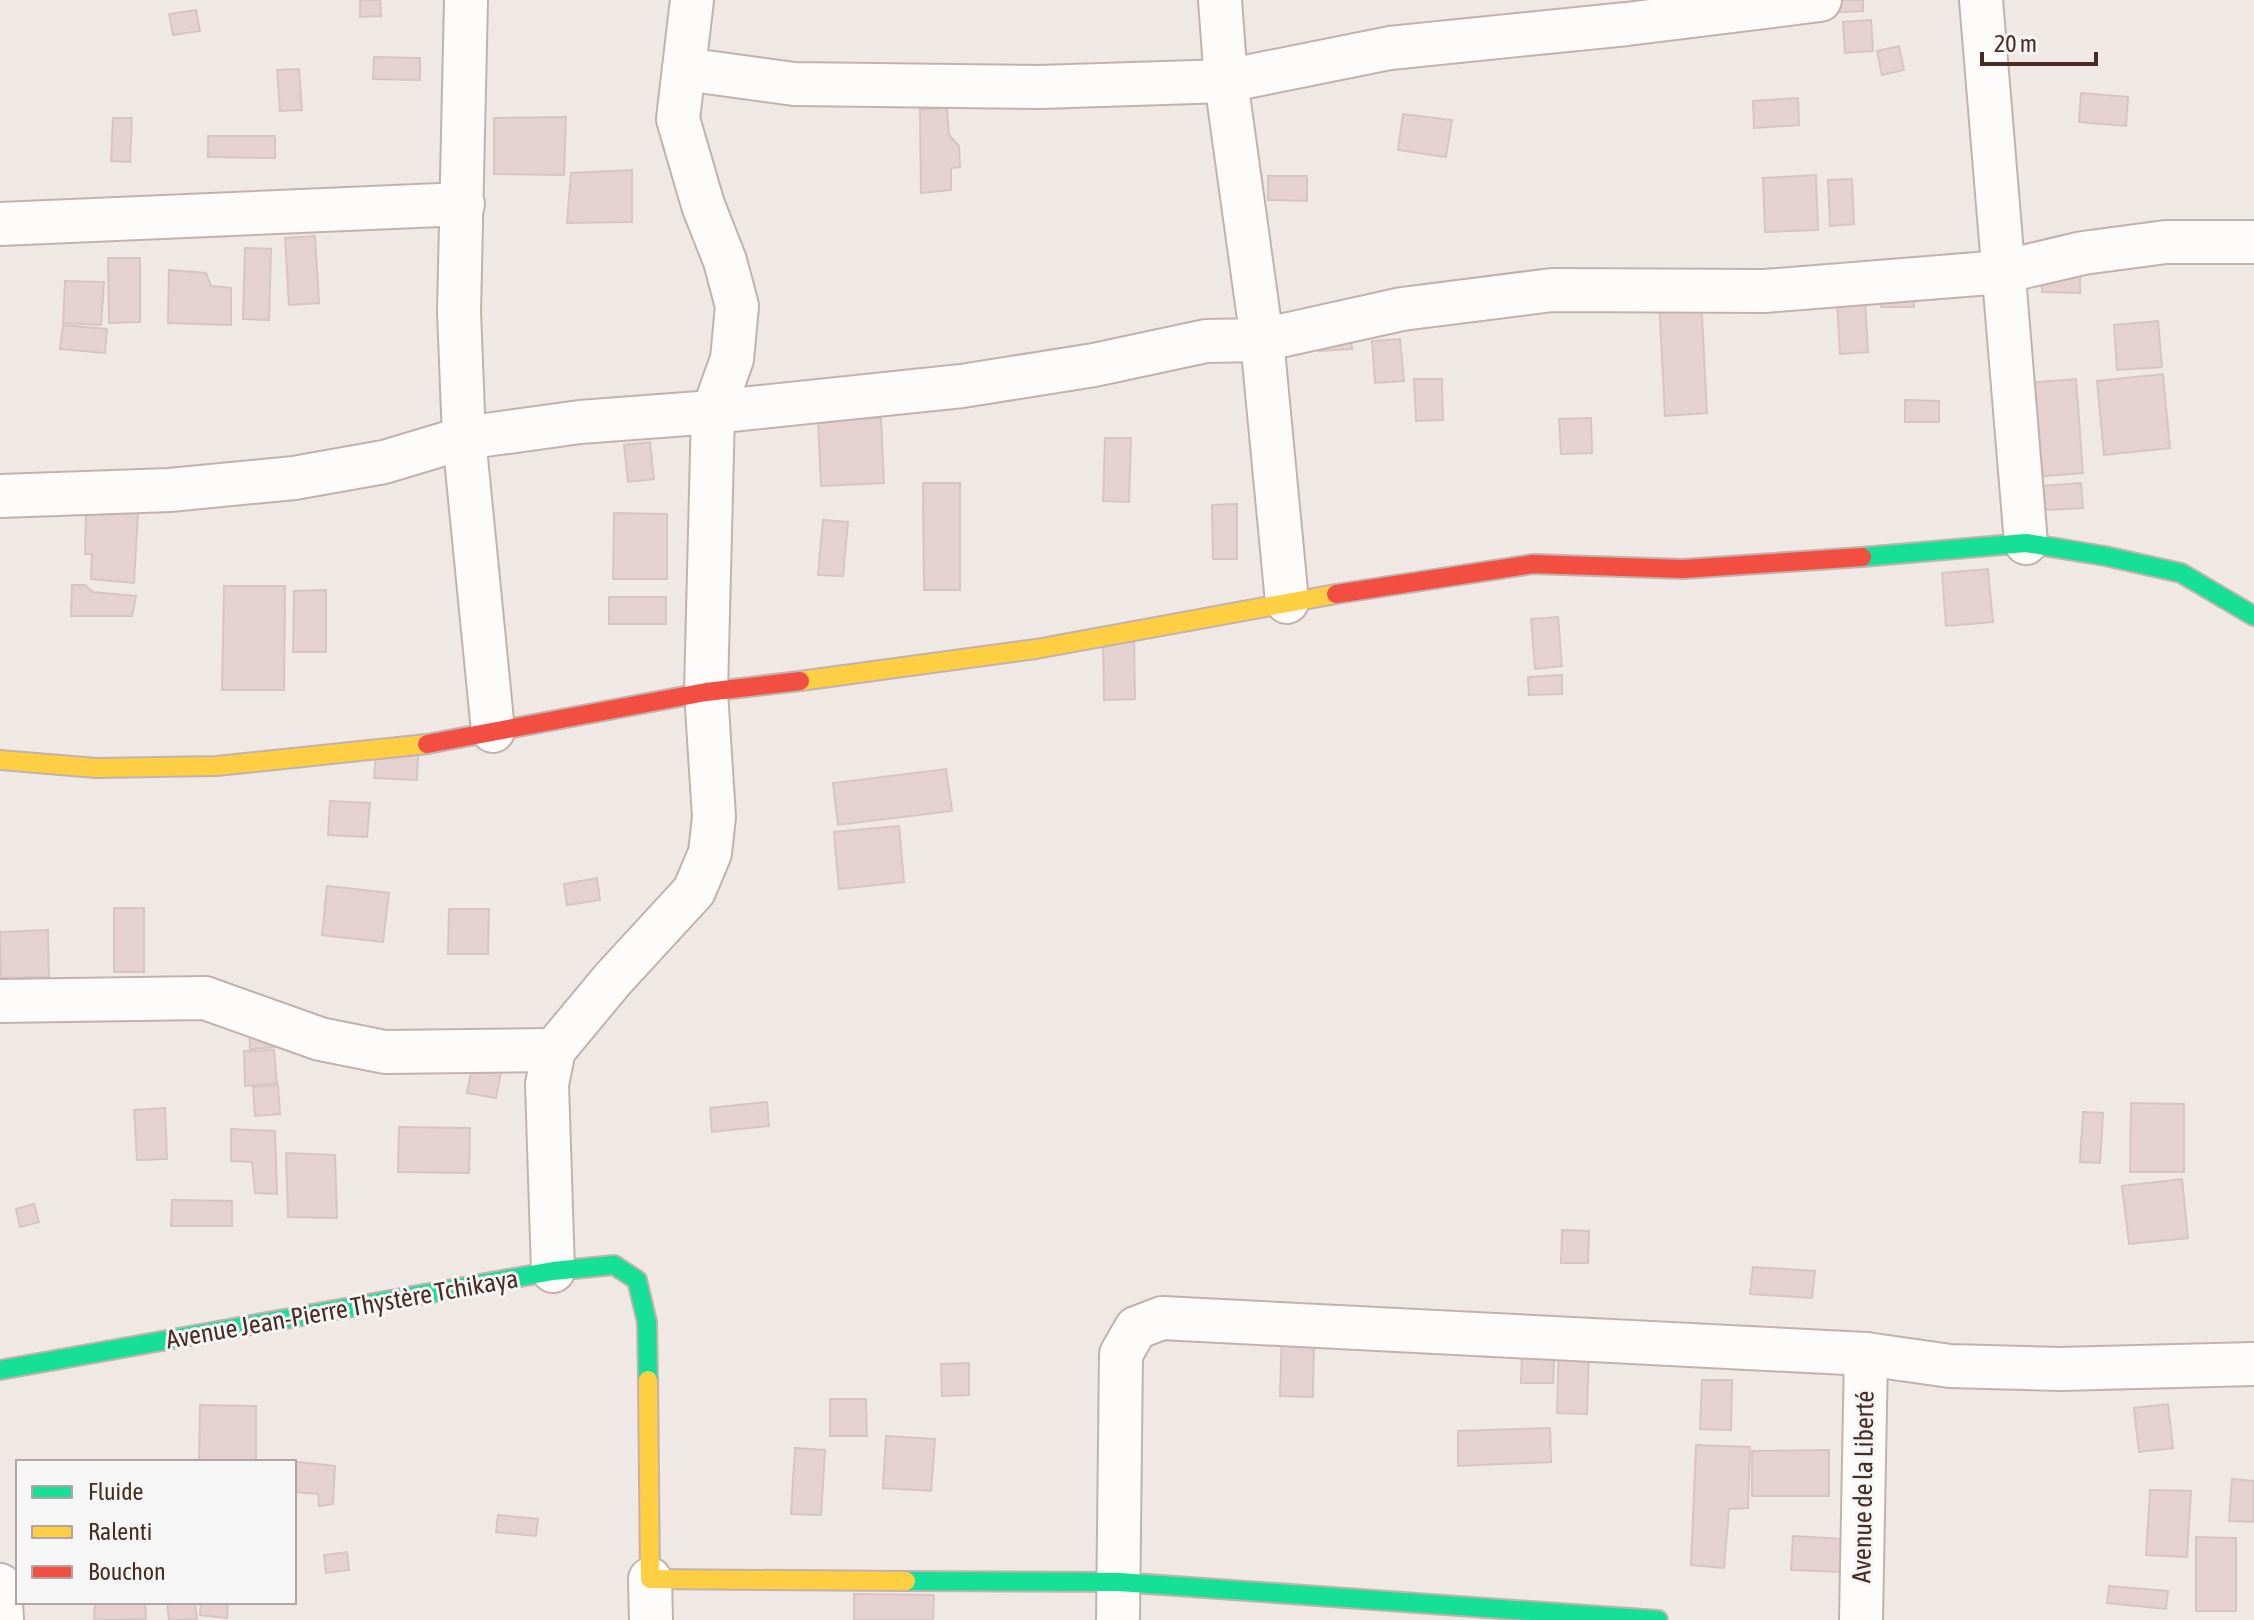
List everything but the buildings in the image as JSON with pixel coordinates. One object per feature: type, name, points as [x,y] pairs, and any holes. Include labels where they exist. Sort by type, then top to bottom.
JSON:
[{"type":"street","points":[[466,0],[459,312],[464,438],[493,731]]},
{"type":"street","points":[[553,1271],[547,1084],[554,1050],[613,979],[694,891],[710,853],[714,817],[706,692],[713,412],[732,359],[737,306],[678,119],[692,0]]},
{"type":"street","points":[[1220,0],[1226,81],[1262,340],[1287,602]]},
{"type":"street","points":[[684,69],[794,84],[1040,87],[1226,81],[1390,48],[1627,24],[1820,0]]},
{"type":"street","points":[[1981,0],[2026,543]]},
{"type":"street","points":[[0,224],[463,204]]},
{"type":"street","points":[[0,496],[170,490],[294,478],[384,462],[464,438],[580,422],[713,412],[962,386],[1094,365],[1206,341],[1262,340],[1402,309],[1552,290],[1765,291],[2002,272],[2083,253],[2166,242],[2254,242]]},
{"type":"street","points":[[0,760],[96,768],[217,766],[429,744],[706,692],[1036,649],[1287,602],[1533,564],[1683,569],[1783,564],[2026,543],[2181,573],[2254,616]]},
{"type":"street","points":[[0,1001],[205,998],[320,1039],[385,1052],[554,1050]]},
{"type":"street","name":"Avenue Jean-Pierre Thystère Tchikaya","points":[[0,1370],[553,1271],[614,1265],[637,1280],[647,1322],[650,1579]]},
{"type":"street","points":[[1118,1601],[1121,1354],[1136,1328],[1162,1318],[1866,1354],[1950,1366],[2044,1369],[2254,1364]]},
{"type":"street","name":"Avenue de la Liberté","points":[[1861,1620],[1866,1354]]},
{"type":"street","points":[[651,1620],[650,1579],[1118,1601],[1658,1620]]},
{"type":"street","points":[[0,1585],[2,1620]]},
{"type":"traffic: fast","points":[[1862,557],[2026,543],[2181,573],[2254,616]]},
{"type":"traffic: fast","points":[[0,1370],[553,1271],[614,1265],[637,1280],[647,1322],[648,1380]]},
{"type":"traffic: fast","points":[[906,1581],[1119,1582],[1658,1620]]},
{"type":"traffic: slow","points":[[800,681],[1036,649],[1336,594]]},
{"type":"traffic: slow","points":[[0,760],[96,768],[217,766],[427,744]]},
{"type":"traffic: slow","points":[[648,1380],[650,1579],[906,1581]]},
{"type":"traffic: jam","points":[[1336,594],[1533,564],[1683,569],[1862,557]]},
{"type":"traffic: jam","points":[[427,744],[706,692],[800,681]]}]
